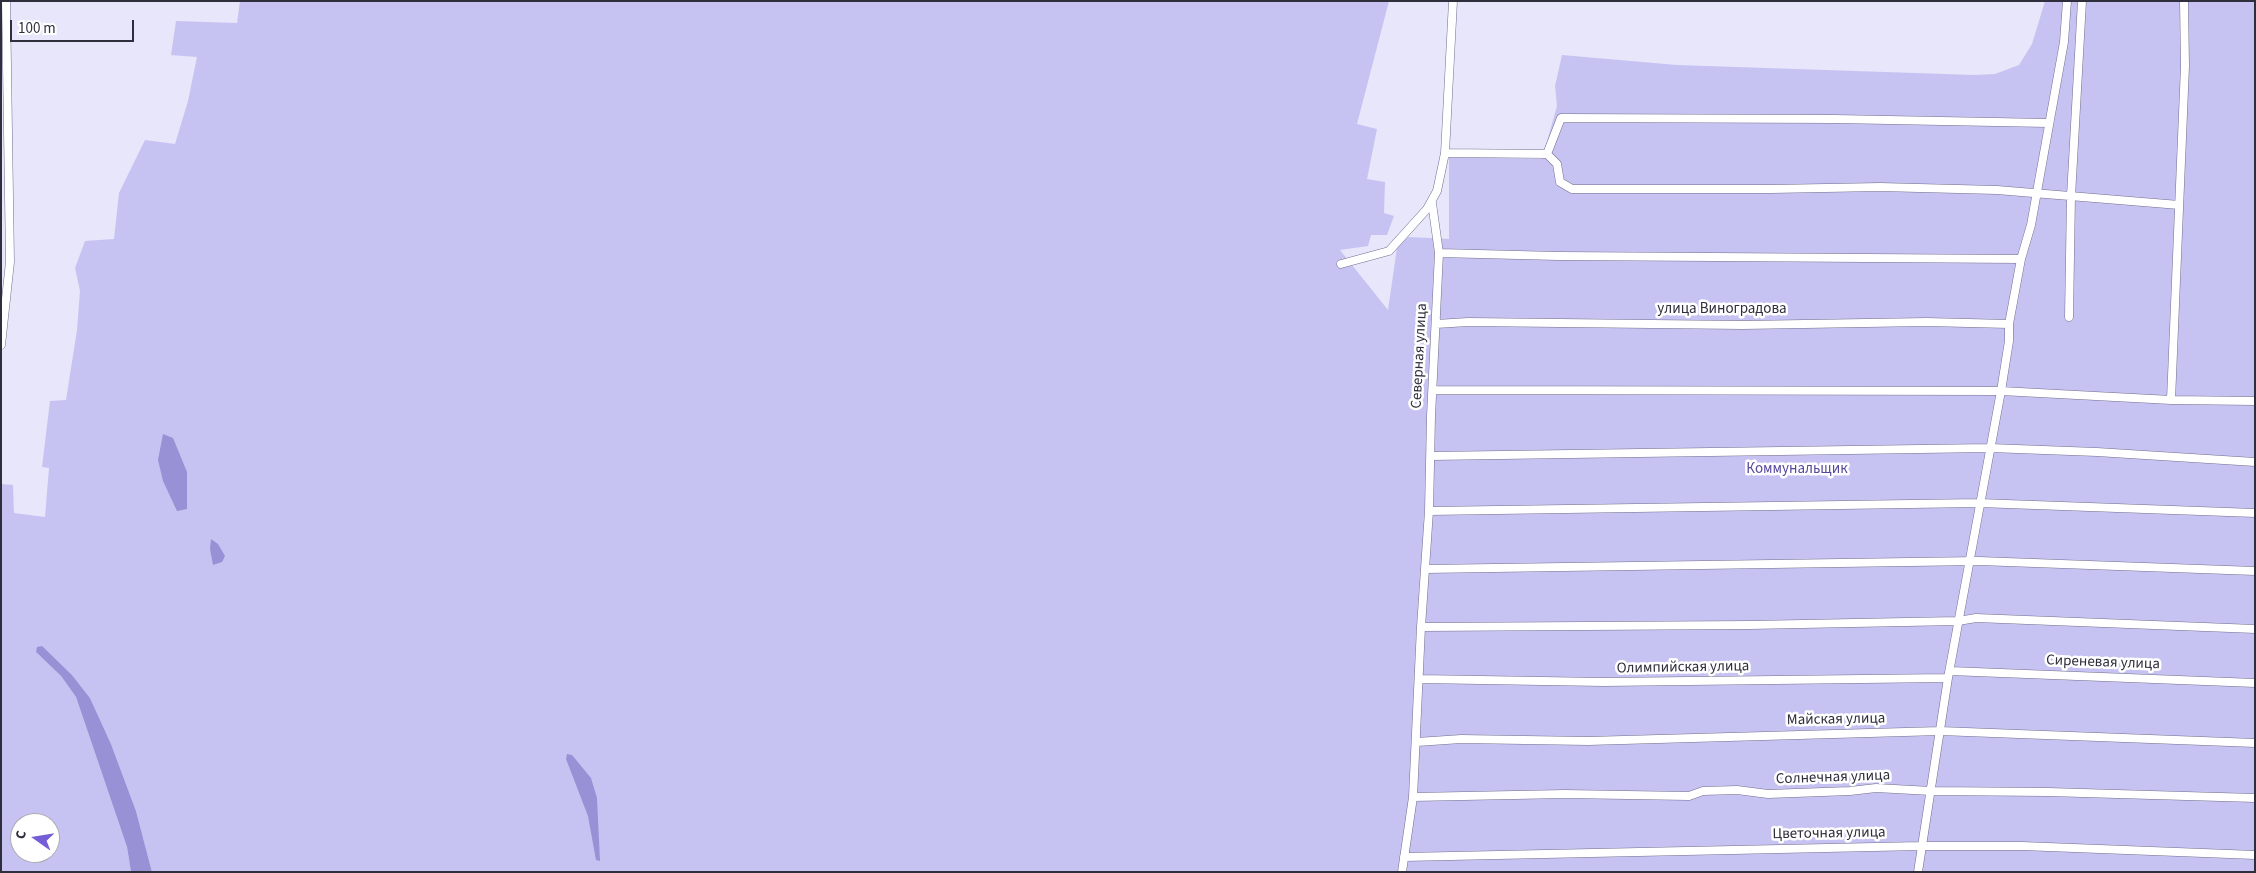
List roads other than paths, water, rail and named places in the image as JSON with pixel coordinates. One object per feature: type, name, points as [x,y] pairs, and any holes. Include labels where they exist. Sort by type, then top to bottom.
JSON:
[{"type":"street","points":[[1,345],[7,301],[5,241],[6,1]]},
{"type":"street","points":[[1341,264],[1389,251],[1432,203],[1437,191],[1445,152],[1453,1]]},
{"type":"street","points":[[1918,872],[1958,621],[2001,391],[2009,342],[2009,324],[2021,259],[2030,225],[2064,42],[2067,1]]},
{"type":"street","points":[[2069,317],[2071,196],[2082,1]]},
{"type":"street","points":[[2171,400],[2185,66],[2184,1]]},
{"type":"street","points":[[1547,154],[1560,118],[1835,118],[2048,123]]},
{"type":"street","points":[[1445,152],[1547,154],[1557,164],[1560,182],[1572,189],[1880,187],[1997,190],[2179,205]]},
{"type":"street","name":"Северная улица","points":[[1402,872],[1413,797],[1421,627],[1429,512],[1439,253],[1432,203]]},
{"type":"street","points":[[1439,253],[1558,256],[2021,259]]},
{"type":"street","name":"улица Виноградова","points":[[1436,324],[1478,322],[1743,325],[1918,322],[2009,324]]},
{"type":"street","points":[[1433,390],[2001,391],[2171,400],[2255,401]]},
{"type":"street","points":[[1431,456],[1990,448],[2097,452],[2255,462]]},
{"type":"street","points":[[1429,512],[1979,503],[2255,514]]},
{"type":"street","points":[[1425,569],[1969,563],[1979,561],[2255,571]]},
{"type":"street","points":[[1421,627],[1958,621],[1976,618],[2255,629]]},
{"type":"street","name":"Олимпийская улица","points":[[1419,679],[1603,682],[1949,675]]},
{"type":"street","name":"Сиреневая улица","points":[[1949,675],[2255,683]]},
{"type":"street","name":"Майская улица","points":[[1417,742],[1461,739],[1588,741],[1940,731],[2255,743]]},
{"type":"street","name":"Солнечная улица","points":[[1413,797],[1565,794],[1689,796],[1703,791],[1720,790],[1768,794],[1850,791],[1876,788],[1931,791],[2048,792],[2255,798]]},
{"type":"street","name":"Цветочная улица","points":[[1404,857],[1921,846],[2022,846],[2255,855]]},
{"type":"park label","name":"Коммунальщик","points":[[1797,470]]}]
